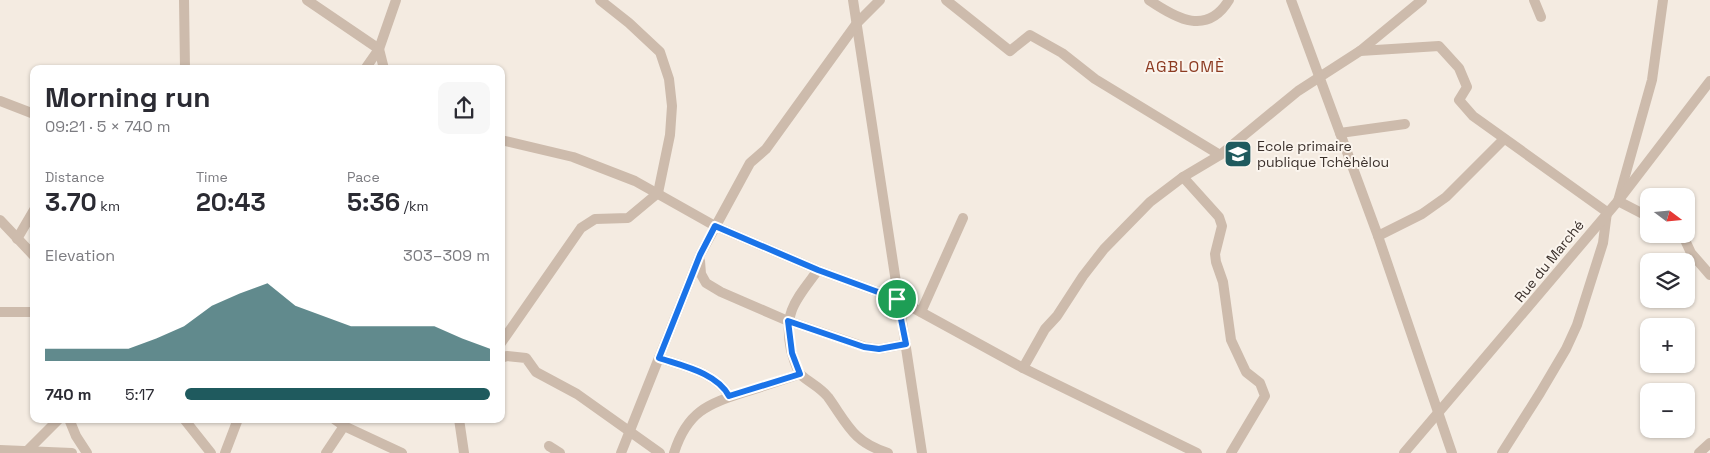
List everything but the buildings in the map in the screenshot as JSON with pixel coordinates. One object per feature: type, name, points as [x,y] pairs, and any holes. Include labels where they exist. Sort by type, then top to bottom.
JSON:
[{"type":"street","points":[[184,0],[185,65]]},
{"type":"street","points":[[307,0],[379,49],[383,65]]},
{"type":"street","points":[[368,65],[379,49],[396,0]]},
{"type":"street","points":[[505,337],[581,228],[595,219],[628,218],[658,193],[670,135],[672,106],[669,79],[660,52],[629,23],[600,0]]},
{"type":"street","points":[[853,0],[897,299],[906,344],[922,453]]},
{"type":"street","points":[[621,453],[700,255],[750,163],[766,149],[857,23],[880,0]]},
{"type":"street","points":[[946,0],[1010,51],[1030,35],[1062,53],[1104,85],[1220,156]]},
{"type":"street","points":[[1149,0],[1169,14],[1198,22],[1215,18],[1229,0]]},
{"type":"street","points":[[1291,0],[1378,236],[1452,453]]},
{"type":"street","points":[[1023,368],[1046,329],[1057,316],[1083,276],[1104,249],[1150,202],[1183,177],[1220,156],[1318,76],[1360,51],[1422,0]]},
{"type":"street","points":[[1534,0],[1541,17]]},
{"type":"street","points":[[1640,211],[1618,200],[1652,80],[1663,0]]},
{"type":"street","points":[[1360,51],[1378,52],[1439,46],[1459,68],[1467,87],[1459,100],[1473,116],[1607,212],[1603,243],[1577,325],[1544,386],[1502,453]]},
{"type":"street","name":"Rue du Marché","points":[[1404,453],[1618,200],[1710,81]]},
{"type":"street","points":[[0,101],[30,112]]},
{"type":"street","points":[[1340,133],[1405,124]]},
{"type":"street","points":[[1378,236],[1422,214],[1446,197],[1504,139]]},
{"type":"street","points":[[505,141],[574,156],[635,181],[715,226],[818,270],[897,299],[1023,368],[1197,453]]},
{"type":"street","points":[[1183,177],[1220,217],[1222,226],[1215,254],[1223,282],[1231,340],[1246,372],[1260,383],[1265,396],[1231,453]]},
{"type":"street","points":[[17,239],[30,217]]},
{"type":"street","points":[[921,312],[963,218]]},
{"type":"street","points":[[0,220],[30,252]]},
{"type":"street","points":[[1686,243],[1691,253],[1710,275]]},
{"type":"street","points":[[700,255],[701,274],[706,283],[720,292],[788,321],[864,347],[879,349],[906,344]]},
{"type":"street","points":[[818,270],[800,295],[788,321],[792,353],[800,374],[817,385],[826,394],[855,437],[872,448],[888,453]]},
{"type":"street","points":[[0,312],[30,312]]},
{"type":"street","points":[[505,357],[526,358],[536,372],[577,394],[660,453]]},
{"type":"street","points":[[659,358],[713,379],[724,386],[729,396]]},
{"type":"street","points":[[675,452],[681,434],[694,416],[712,403],[800,374]]},
{"type":"street","points":[[20,452],[55,423]]},
{"type":"street","points":[[71,423],[76,436],[87,453]]},
{"type":"street","points":[[188,423],[211,453]]},
{"type":"street","points":[[196,423],[196,431]]},
{"type":"street","points":[[225,453],[236,423]]},
{"type":"street","points":[[340,423],[402,453]]},
{"type":"street","points":[[460,423],[464,453]]},
{"type":"street","points":[[326,453],[344,426]]},
{"type":"street","points":[[1699,453],[1710,443]]},
{"type":"street","points":[[549,446],[560,453]]},
{"type":"street","points":[[0,450],[72,453]]},
{"type":"place","name":"Ecole primaire publique Tchèhèlou","points":[[1238,154]]},
{"type":"district","name":"AGBLOMÈ","points":[[1185,66]]},
{"type":"route","points":[[715,226],[788,258],[897,299],[906,344],[879,349],[864,347],[788,321],[788,336],[800,374],[729,396],[724,386],[713,379],[689,368],[659,358],[700,255],[715,226]]}]
